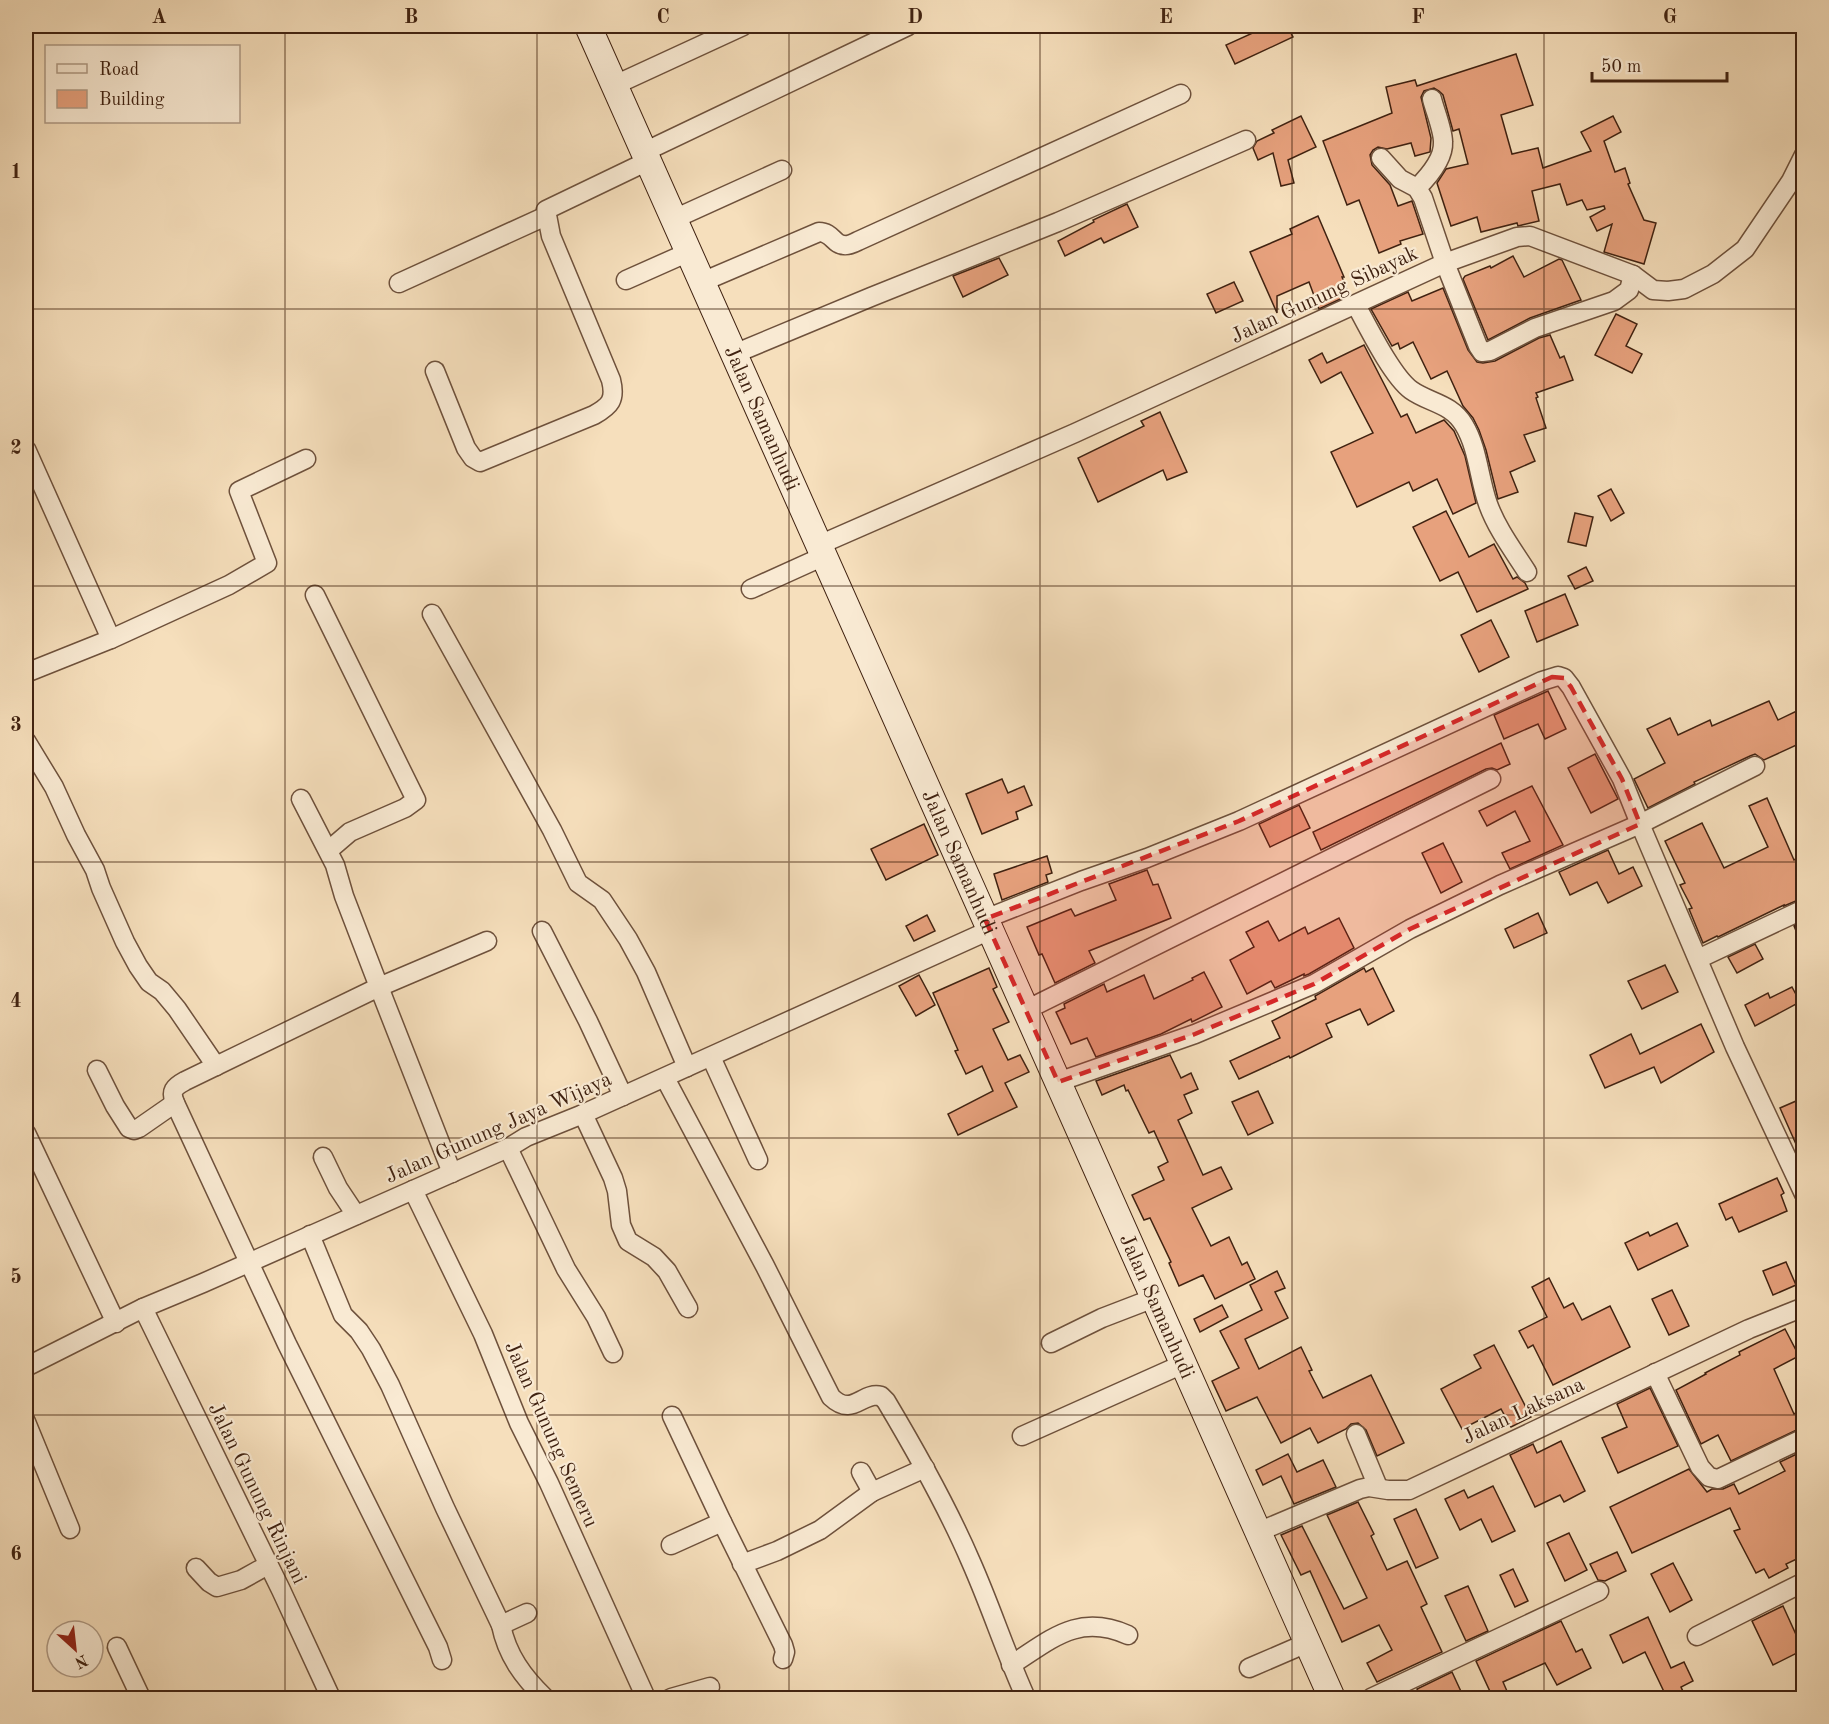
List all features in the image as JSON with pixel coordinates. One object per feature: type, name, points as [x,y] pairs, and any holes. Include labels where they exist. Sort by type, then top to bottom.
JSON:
[{"type":"street","name":"Jalan Samanhudi","points":[[588,26],[1332,1698]]},
{"type":"street","points":[[615,85],[743,26]]},
{"type":"street","points":[[435,371],[466,448],[473,458],[480,462],[594,416],[605,409],[612,401],[614,390],[612,380],[550,236],[546,210],[646,156],[908,26]]},
{"type":"street","points":[[702,282],[819,232],[831,235],[844,246],[867,238],[1181,94]]},
{"type":"street","points":[[1417,188],[1441,154],[1443,142],[1432,99]]},
{"type":"street","points":[[734,354],[1058,222],[1246,140]]},
{"type":"street","name":"Jalan Gunung Sibayak","points":[[751,589],[822,550],[1445,263],[1498,243],[1517,237],[1530,236],[1633,275],[1653,290],[1684,289],[1713,274],[1745,249],[1791,181],[1803,155]]},
{"type":"street","points":[[1381,158],[1400,179],[1417,188],[1423,198],[1445,263],[1482,352],[1535,328],[1614,301],[1629,290],[1633,275]]},
{"type":"street","points":[[674,219],[782,170]]},
{"type":"street","points":[[399,283],[546,216]]},
{"type":"street","points":[[626,280],[689,252]]},
{"type":"street","points":[[1356,305],[1383,354],[1401,380],[1411,390],[1438,402],[1455,413],[1464,425],[1475,454],[1488,504],[1497,525],[1527,572]]},
{"type":"street","points":[[26,449],[111,639]]},
{"type":"street","points":[[26,673],[111,639],[229,585],[267,563],[238,491],[306,459]]},
{"type":"street","points":[[315,596],[416,800],[405,808],[350,832],[329,850]]},
{"type":"street","points":[[432,614],[552,830],[578,883],[602,900],[628,939],[646,972],[687,1067]]},
{"type":"street","name":"Jalan Gunung Jaya Wijaya","points":[[26,1367],[143,1308],[711,1057],[1081,881],[1147,858],[1239,821],[1558,676],[1564,678],[1571,687],[1610,756],[1626,786],[1640,824]]},
{"type":"street","points":[[26,741],[54,787],[95,870],[124,942],[138,966],[149,982],[162,991],[177,1009],[216,1066]]},
{"type":"street","points":[[1058,1082],[1195,1034],[1314,984],[1410,929],[1460,904],[1640,824],[1755,766]]},
{"type":"street","points":[[1026,1010],[1491,779]]},
{"type":"street","points":[[301,799],[329,850],[338,872],[344,896],[452,1173]]},
{"type":"street","points":[[1640,824],[1735,1047],[1803,1194]]},
{"type":"street","points":[[1698,959],[1803,909]]},
{"type":"street","points":[[542,931],[623,1096]]},
{"type":"street","points":[[442,1660],[438,1647],[385,1538],[287,1344],[172,1095],[178,1085],[216,1066],[379,987],[487,941]]},
{"type":"street","points":[[711,1057],[758,1160]]},
{"type":"street","points":[[97,1070],[119,1114],[129,1128],[134,1130],[140,1128],[176,1103]]},
{"type":"street","points":[[665,1078],[765,1266],[831,1397],[837,1403],[850,1405],[870,1396],[881,1396],[886,1401],[925,1468],[972,1563],[1026,1698]]},
{"type":"street","points":[[583,1114],[613,1178],[621,1225],[628,1241],[654,1257],[667,1271],[688,1308]]},
{"type":"street","points":[[26,1133],[116,1323]]},
{"type":"street","points":[[508,1148],[566,1269],[596,1317],[613,1353]]},
{"type":"street","points":[[323,1157],[338,1188],[356,1215]]},
{"type":"street","name":"Jalan Gunung Semeru","points":[[413,1190],[483,1334],[519,1423],[549,1483],[646,1698]]},
{"type":"street","points":[[310,1235],[343,1315],[359,1331],[390,1385],[501,1625],[507,1647],[521,1672],[545,1698]]},
{"type":"street","points":[[1051,1343],[1102,1318],[1154,1298]]},
{"type":"street","name":"Jalan Laksana","points":[[1258,1532],[1360,1489],[1378,1487],[1388,1490],[1409,1490],[1749,1329],[1803,1307]]},
{"type":"street","name":"Jalan Gunung Rinjani","points":[[143,1308],[268,1565],[286,1587],[331,1698]]},
{"type":"street","points":[[1022,1436],[1183,1364]]},
{"type":"street","points":[[1655,1373],[1700,1467],[1709,1477],[1718,1479],[1803,1438]]},
{"type":"street","points":[[672,1416],[783,1645],[785,1652],[783,1659]]},
{"type":"street","points":[[26,1422],[70,1529]]},
{"type":"street","points":[[1356,1434],[1378,1487]]},
{"type":"street","points":[[742,1564],[777,1551],[820,1530],[872,1492],[925,1468]]},
{"type":"street","points":[[861,1472],[872,1492]]},
{"type":"street","points":[[671,1545],[722,1522]]},
{"type":"street","points":[[196,1568],[217,1587],[241,1580],[268,1565]]},
{"type":"street","points":[[1697,1636],[1803,1582]]},
{"type":"street","points":[[1371,1698],[1599,1591]]},
{"type":"street","points":[[501,1625],[527,1613]]},
{"type":"street","points":[[1011,1665],[1058,1636],[1080,1626],[1098,1625],[1128,1635]]},
{"type":"street","points":[[1249,1668],[1307,1643]]},
{"type":"street","points":[[117,1647],[141,1698]]},
{"type":"street","points":[[671,1698],[710,1687]]},
{"type":"highlighted area","points":[[1552,677],[1564,678],[1622,779],[1640,824],[1410,929],[1314,984],[1195,1034],[1058,1082],[985,919],[1239,821]]},
{"type":"building","points":[[1268,26],[1287,26],[1293,37],[1235,64],[1226,45]]},
{"type":"building","points":[[1516,54],[1533,105],[1501,115],[1512,154],[1538,148],[1543,168],[1591,151],[1581,132],[1613,116],[1621,132],[1604,141],[1615,172],[1625,168],[1630,183],[1628,184],[1644,220],[1656,223],[1644,264],[1604,252],[1612,224],[1597,231],[1590,217],[1605,209],[1604,206],[1587,210],[1582,200],[1567,205],[1560,184],[1532,191],[1539,221],[1518,226],[1517,223],[1481,232],[1477,217],[1451,226],[1437,183],[1446,169],[1468,164],[1459,129],[1453,131],[1443,95],[1434,88],[1424,91],[1421,97],[1431,138],[1430,152],[1415,156],[1411,143],[1387,149],[1378,147],[1370,155],[1372,165],[1390,185],[1398,206],[1412,201],[1423,234],[1400,241],[1401,244],[1379,253],[1359,200],[1347,205],[1323,141],[1392,113],[1386,87],[1415,80],[1417,86]]},
{"type":"building","points":[[1301,116],[1316,147],[1288,160],[1294,183],[1281,186],[1273,153],[1258,160],[1253,148],[1257,141],[1274,133],[1272,130]]},
{"type":"building","points":[[1127,204],[1138,227],[1104,243],[1101,238],[1065,256],[1058,241],[1094,222],[1093,220]]},
{"type":"building","points":[[1318,216],[1344,277],[1342,277],[1349,295],[1319,309],[1309,282],[1277,296],[1277,313],[1250,252],[1292,234],[1290,229]]},
{"type":"building","points":[[1513,256],[1524,277],[1559,259],[1562,260],[1581,300],[1530,318],[1488,340],[1463,279],[1465,276],[1490,266],[1491,268]]},
{"type":"building","points":[[999,258],[1008,275],[963,297],[953,276]]},
{"type":"building","points":[[1234,282],[1243,301],[1216,313],[1207,294]]},
{"type":"building","points":[[1443,288],[1468,350],[1477,362],[1495,361],[1539,338],[1550,335],[1560,358],[1564,356],[1573,380],[1536,393],[1546,428],[1524,435],[1535,461],[1510,472],[1518,492],[1498,499],[1479,430],[1463,406],[1447,371],[1431,379],[1413,342],[1400,349],[1398,343],[1392,346],[1371,309],[1408,292],[1412,301]]},
{"type":"building","points":[[1616,314],[1637,324],[1626,346],[1642,354],[1632,373],[1595,355]]},
{"type":"building","points":[[1364,345],[1401,417],[1407,414],[1416,433],[1444,420],[1454,431],[1465,456],[1476,503],[1453,514],[1437,479],[1413,491],[1409,482],[1357,507],[1331,452],[1373,433],[1341,372],[1321,383],[1309,360],[1322,353],[1327,363]]},
{"type":"building","points":[[1160,412],[1187,472],[1167,480],[1163,470],[1098,502],[1078,458],[1144,426],[1141,421]]},
{"type":"building","points":[[1611,489],[1624,513],[1611,521],[1598,496]]},
{"type":"building","points":[[1446,511],[1469,557],[1494,544],[1513,579],[1517,577],[1525,583],[1528,589],[1477,612],[1458,572],[1440,581],[1413,527]]},
{"type":"building","points":[[1575,513],[1593,517],[1586,546],[1568,542]]},
{"type":"building","points":[[1586,567],[1593,581],[1575,589],[1568,576]]},
{"type":"building","points":[[1565,594],[1578,625],[1537,642],[1525,611]]},
{"type":"building","points":[[1491,620],[1509,657],[1479,672],[1461,635]]},
{"type":"building","points":[[1548,691],[1566,729],[1545,739],[1538,724],[1504,739],[1494,715]]},
{"type":"building","points":[[1769,701],[1778,720],[1803,708],[1803,742],[1764,760],[1755,754],[1750,756],[1694,782],[1695,784],[1648,808],[1634,779],[1665,763],[1647,729],[1670,718],[1678,735],[1710,720],[1712,726]]},
{"type":"building","points":[[1501,743],[1510,764],[1497,770],[1486,769],[1321,850],[1313,832]]},
{"type":"building","points":[[1595,754],[1618,799],[1591,813],[1568,768]]},
{"type":"building","points":[[1002,779],[1008,793],[1024,786],[1032,805],[1016,812],[1018,819],[982,834],[966,794]]},
{"type":"building","points":[[1532,786],[1563,845],[1510,869],[1502,853],[1530,841],[1515,811],[1487,826],[1479,811]]},
{"type":"building","points":[[1767,798],[1794,860],[1803,855],[1803,898],[1703,943],[1689,909],[1692,908],[1680,885],[1685,883],[1665,841],[1702,823],[1724,868],[1768,847],[1749,806]]},
{"type":"building","points":[[1299,805],[1310,828],[1270,847],[1259,824]]},
{"type":"building","points":[[924,824],[938,855],[886,880],[871,849]]},
{"type":"building","points":[[1443,843],[1462,882],[1441,893],[1422,853]]},
{"type":"building","points":[[1608,850],[1619,874],[1633,867],[1642,886],[1608,903],[1597,882],[1570,895],[1559,872]]},
{"type":"building","points":[[1047,856],[1052,873],[1046,875],[1048,882],[1002,900],[994,874]]},
{"type":"building","points":[[1147,870],[1153,885],[1158,884],[1171,918],[1089,951],[1095,963],[1055,983],[1027,927],[1071,909],[1075,916],[1116,900],[1109,884]]},
{"type":"building","points":[[1538,913],[1547,933],[1514,948],[1505,929]]},
{"type":"building","points":[[927,915],[935,931],[914,941],[906,926]]},
{"type":"building","points":[[1339,918],[1354,948],[1309,974],[1304,976],[1304,974],[1275,988],[1271,981],[1247,994],[1230,960],[1254,947],[1246,932],[1268,921],[1279,941],[1305,927],[1308,934]]},
{"type":"building","points":[[1803,922],[1803,948],[1794,926]]},
{"type":"building","points":[[1755,944],[1763,959],[1737,973],[1728,957]]},
{"type":"building","points":[[1665,965],[1678,992],[1642,1009],[1628,981]]},
{"type":"building","points":[[989,968],[997,987],[993,989],[1009,1022],[993,1029],[1008,1060],[1020,1055],[1029,1072],[1005,1083],[1017,1107],[958,1135],[948,1114],[993,1091],[982,1066],[966,1074],[933,993]]},
{"type":"building","points":[[1364,968],[1366,972],[1373,968],[1394,1011],[1368,1025],[1360,1009],[1326,1024],[1332,1037],[1290,1058],[1289,1056],[1239,1079],[1230,1061],[1280,1038],[1272,1021],[1316,999],[1315,996]]},
{"type":"building","points":[[1204,972],[1222,1007],[1192,1022],[1191,1019],[1161,1034],[1096,1057],[1087,1038],[1071,1044],[1056,1012],[1065,1008],[1064,1004],[1104,984],[1107,992],[1144,975],[1154,999],[1193,980],[1192,978]]},
{"type":"building","points":[[919,975],[935,1005],[916,1016],[899,986]]},
{"type":"building","points":[[1792,987],[1800,1002],[1755,1026],[1745,1005],[1768,993],[1770,998]]},
{"type":"building","points":[[1701,1024],[1714,1052],[1661,1083],[1654,1067],[1605,1088],[1590,1055],[1631,1034],[1640,1054]]},
{"type":"building","points":[[1170,1055],[1181,1078],[1191,1073],[1198,1089],[1184,1095],[1192,1113],[1178,1120],[1203,1175],[1221,1167],[1232,1189],[1192,1208],[1211,1246],[1229,1237],[1242,1265],[1247,1262],[1255,1279],[1215,1299],[1203,1275],[1179,1286],[1169,1263],[1171,1262],[1150,1218],[1144,1220],[1132,1195],[1164,1180],[1158,1167],[1168,1162],[1154,1131],[1149,1133],[1124,1085],[1102,1095],[1096,1081]]},
{"type":"building","points":[[1258,1091],[1273,1123],[1248,1135],[1232,1102]]},
{"type":"building","points":[[1803,1098],[1803,1160],[1780,1108]]},
{"type":"building","points":[[1777,1178],[1784,1193],[1781,1195],[1787,1211],[1739,1232],[1732,1217],[1726,1220],[1719,1204]]},
{"type":"building","points":[[1677,1223],[1688,1246],[1638,1270],[1625,1243],[1648,1232],[1650,1236]]},
{"type":"building","points":[[1786,1262],[1796,1285],[1773,1295],[1763,1271]]},
{"type":"building","points":[[1277,1271],[1285,1288],[1275,1292],[1288,1318],[1245,1339],[1259,1369],[1301,1347],[1312,1370],[1309,1371],[1323,1398],[1371,1375],[1404,1443],[1377,1456],[1366,1430],[1358,1423],[1351,1424],[1346,1429],[1318,1443],[1310,1428],[1281,1443],[1257,1397],[1226,1411],[1212,1381],[1239,1368],[1220,1331],[1262,1310],[1250,1285]]},
{"type":"building","points":[[1549,1278],[1564,1308],[1573,1303],[1582,1320],[1610,1306],[1630,1347],[1553,1385],[1533,1345],[1528,1348],[1519,1331],[1547,1317],[1532,1287]]},
{"type":"building","points":[[1672,1290],[1689,1326],[1669,1335],[1652,1299]]},
{"type":"building","points":[[1222,1305],[1228,1317],[1200,1332],[1194,1319]]},
{"type":"building","points":[[1785,1329],[1799,1356],[1774,1369],[1794,1414],[1803,1409],[1803,1427],[1731,1461],[1718,1435],[1701,1444],[1676,1390],[1740,1355],[1739,1352]]},
{"type":"building","points":[[1494,1345],[1531,1417],[1511,1427],[1501,1409],[1462,1429],[1441,1389],[1481,1368],[1474,1355]]},
{"type":"building","points":[[1650,1388],[1678,1446],[1618,1473],[1602,1438],[1627,1427],[1617,1404]]},
{"type":"building","points":[[1561,1441],[1585,1491],[1564,1502],[1560,1495],[1535,1507],[1510,1455],[1533,1444],[1537,1453]]},
{"type":"building","points":[[1803,1451],[1803,1556],[1786,1564],[1788,1568],[1769,1578],[1764,1569],[1756,1573],[1734,1531],[1740,1529],[1730,1508],[1632,1553],[1610,1507],[1689,1469],[1707,1492],[1734,1484],[1739,1494],[1785,1471],[1780,1462]]},
{"type":"building","points":[[1288,1454],[1297,1472],[1323,1460],[1336,1487],[1294,1504],[1281,1476],[1263,1485],[1256,1470]]},
{"type":"building","points":[[1493,1486],[1515,1531],[1492,1542],[1481,1519],[1460,1530],[1445,1499],[1464,1490],[1468,1498]]},
{"type":"building","points":[[1358,1502],[1374,1534],[1371,1536],[1387,1570],[1407,1561],[1427,1604],[1421,1607],[1442,1652],[1377,1682],[1367,1663],[1392,1650],[1379,1625],[1342,1642],[1310,1571],[1301,1575],[1281,1535],[1302,1526],[1344,1609],[1367,1598],[1327,1515]]},
{"type":"building","points":[[1416,1509],[1438,1558],[1416,1568],[1394,1519]]},
{"type":"building","points":[[1569,1533],[1587,1570],[1565,1581],[1547,1543]]},
{"type":"building","points":[[1617,1552],[1626,1571],[1605,1581],[1598,1580],[1590,1564]]},
{"type":"building","points":[[1673,1563],[1692,1600],[1670,1612],[1651,1574]]},
{"type":"building","points":[[1513,1569],[1528,1601],[1515,1607],[1500,1575]]},
{"type":"building","points":[[1468,1586],[1488,1631],[1466,1641],[1445,1596]]},
{"type":"building","points":[[1783,1606],[1803,1650],[1773,1665],[1752,1621]]},
{"type":"building","points":[[1648,1617],[1671,1668],[1684,1662],[1693,1681],[1681,1687],[1686,1698],[1667,1698],[1645,1652],[1623,1663],[1610,1635]]},
{"type":"building","points":[[1561,1621],[1576,1652],[1582,1649],[1591,1668],[1557,1685],[1545,1663],[1503,1682],[1510,1698],[1493,1698],[1476,1661]]},
{"type":"building","points":[[1452,1672],[1464,1698],[1422,1698],[1417,1689]]}]
